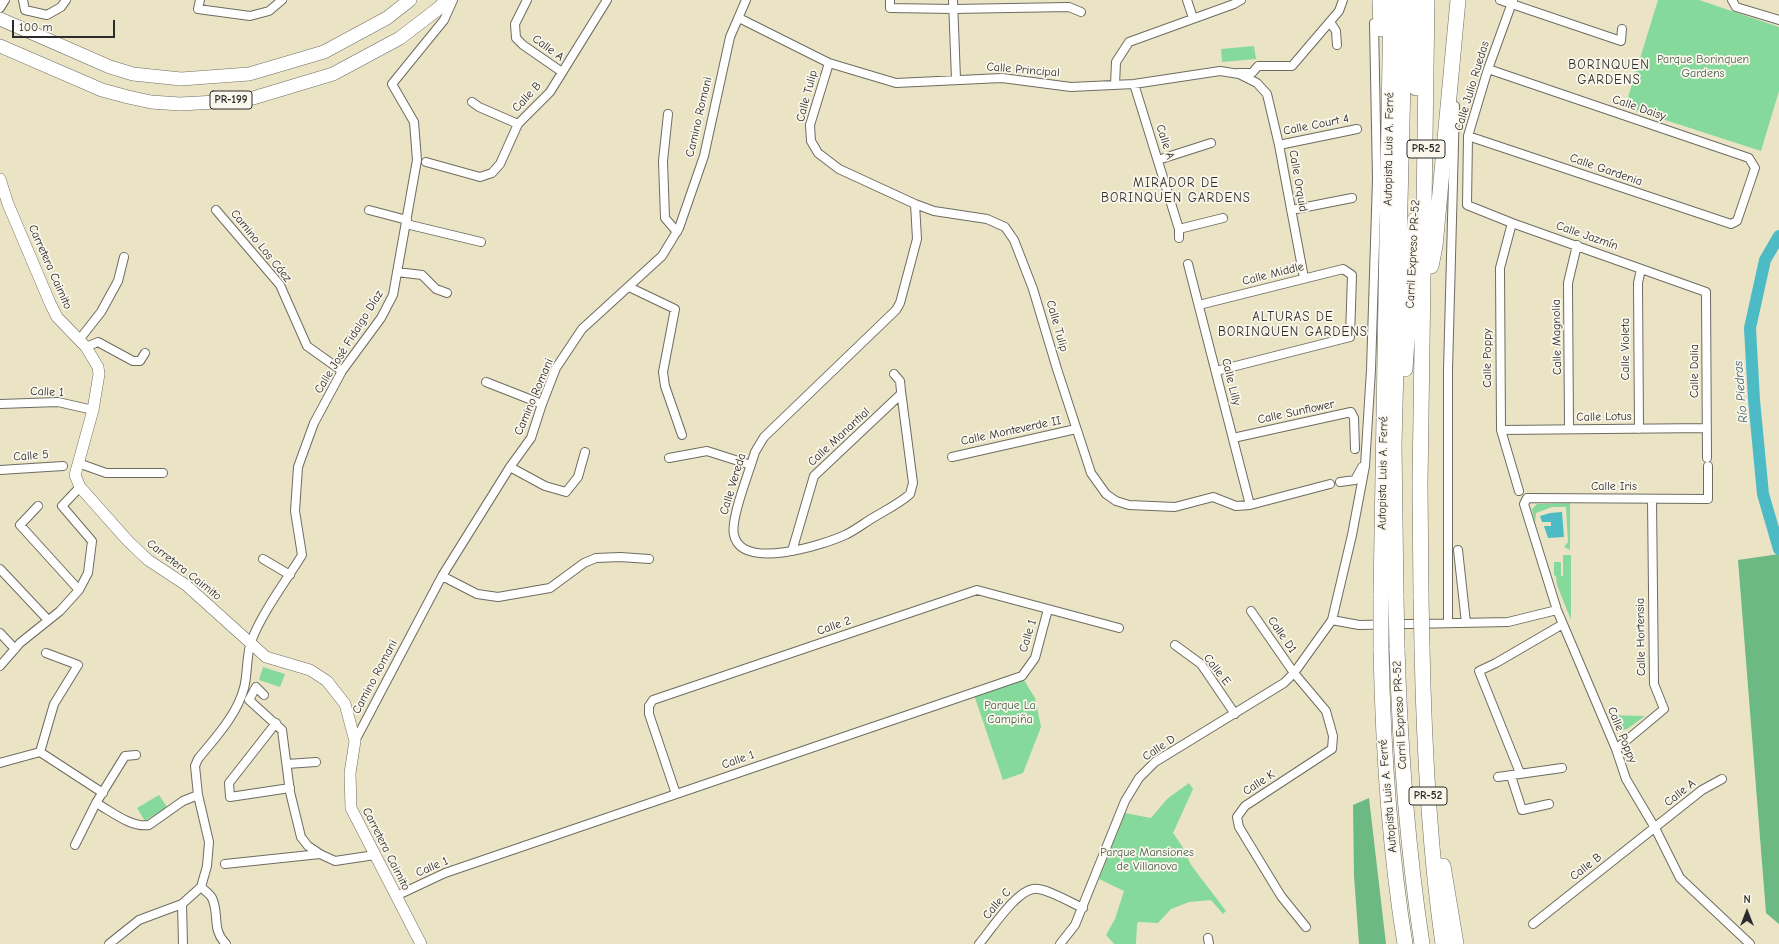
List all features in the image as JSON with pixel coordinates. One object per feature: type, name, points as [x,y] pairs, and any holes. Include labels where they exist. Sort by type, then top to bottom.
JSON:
[{"type":"highway","points":[[1380,0],[1382,71],[1389,133]]},
{"type":"highway","name":"Autopista Luis A. Ferré","points":[[1391,0],[1389,133],[1388,596],[1381,649],[1384,763],[1394,871],[1405,944]]},
{"type":"highway","name":"Carril Expreso PR-52","points":[[1395,508],[1396,355],[1405,0]]},
{"type":"highway","name":"Carril Expreso PR-52","points":[[1415,0],[1417,149],[1416,213],[1388,596],[1398,648],[1402,761],[1407,827],[1422,944]]},
{"type":"highway","name":"PR-52","points":[[1427,0],[1424,299],[1420,484],[1421,596],[1428,811],[1437,900],[1444,944]]},
{"type":"highway","points":[[1424,299],[1435,246],[1458,0]]},
{"type":"highway","points":[[1428,811],[1442,859],[1456,944]]},
{"type":"main road","name":"PR-199","points":[[0,19],[110,67],[133,74],[195,79],[249,74],[324,52],[387,18],[410,0]]},
{"type":"main road","name":"PR-199","points":[[0,46],[102,90],[151,102],[188,103],[253,98],[333,74],[400,38],[447,0]]},
{"type":"main road","points":[[0,52],[18,54]]},
{"type":"street","points":[[0,8],[5,0]]},
{"type":"street","points":[[23,0],[25,10],[47,15],[61,7],[66,0]]},
{"type":"street","points":[[200,0],[198,9],[250,16],[269,11],[282,0]]},
{"type":"street","name":"Calle José Fidalgo Díaz","points":[[201,887],[207,866],[209,842],[198,795],[195,766],[198,759],[228,721],[241,697],[245,687],[251,643],[263,618],[302,555],[295,511],[298,467],[314,423],[342,371],[381,318],[393,295],[417,160],[414,122],[392,84],[444,20],[453,0]]},
{"type":"street","name":"Calle A","points":[[527,0],[515,24],[516,38],[523,45],[562,72]]},
{"type":"street","name":"Calle B","points":[[426,162],[480,177],[492,173],[500,164],[518,124],[550,92],[607,0]]},
{"type":"street","name":"Camino Romani","points":[[355,741],[442,576],[510,467],[531,438],[556,368],[582,329],[662,256],[677,232],[704,156],[730,37],[746,0]]},
{"type":"street","points":[[953,0],[956,79]]},
{"type":"street","points":[[1187,0],[1193,18]]},
{"type":"street","points":[[1115,85],[1116,62],[1129,42],[1234,4],[1241,0]]},
{"type":"street","points":[[1231,73],[1252,73],[1258,66],[1292,66],[1339,11],[1343,0]]},
{"type":"street","points":[[1374,0],[1377,179],[1371,370],[1365,460],[1352,535],[1332,620],[1359,625],[1508,622],[1557,610]]},
{"type":"street","points":[[1500,0],[1512,2],[1622,41],[1622,29]]},
{"type":"street","name":"Calle Julio Ruedas","points":[[1467,205],[1468,136],[1488,69],[1512,2]]},
{"type":"street","points":[[1734,3],[1779,20]]},
{"type":"street","points":[[890,4],[953,9],[1018,4],[1068,7],[1081,12]]},
{"type":"street","name":"Calle Principal","points":[[739,18],[829,63],[896,83],[1002,78],[1071,87],[1134,84],[1220,71],[1239,74],[1258,83],[1263,90]]},
{"type":"street","points":[[1330,22],[1336,31],[1337,45]]},
{"type":"street","name":"Calle Tulip","points":[[829,63],[810,125],[811,141],[818,153],[838,169],[915,204],[934,211],[987,219],[1005,227],[1014,240],[1034,289],[1091,474],[1106,494],[1116,501],[1129,505],[1175,507],[1213,497],[1236,506],[1250,505],[1330,484]]},
{"type":"street","name":"Calle Daisy","points":[[1488,69],[1749,158],[1755,168],[1737,221]]},
{"type":"street","points":[[1448,623],[1448,370],[1455,104],[1451,80]]},
{"type":"street","name":"Calle A","points":[[1134,84],[1179,229],[1179,238]]},
{"type":"street","name":"Calle Orquid","points":[[1263,90],[1267,94],[1279,145],[1304,278]]},
{"type":"street","points":[[472,102],[479,107],[518,124]]},
{"type":"street","points":[[668,114],[663,161],[664,218],[677,232]]},
{"type":"street","name":"Calle Court 4","points":[[1279,145],[1357,130]]},
{"type":"street","name":"Calle Gardenia","points":[[1468,136],[1731,224],[1737,221]]},
{"type":"street","points":[[1158,160],[1211,143]]},
{"type":"street","name":"Carretera Caimito","points":[[0,179],[8,204],[57,317],[83,344],[98,367],[99,374],[93,410],[75,475],[80,487],[128,541],[148,560],[186,585],[266,657],[310,670],[327,681],[345,704],[355,741],[350,773],[351,808],[421,944]]},
{"type":"street","points":[[1291,210],[1352,198]]},
{"type":"street","name":"Calle Vereda","points":[[894,374],[900,381],[902,394],[913,483],[910,494],[846,535],[814,547],[792,551],[756,553],[747,551],[736,540],[733,525],[755,452],[764,437],[896,310],[900,302],[917,239],[918,229],[915,204]]},
{"type":"street","name":"Calle Jazmín","points":[[1467,205],[1512,223],[1699,289]]},
{"type":"street","name":"Camino Los Cáez","points":[[216,210],[280,285],[307,346],[342,371]]},
{"type":"street","points":[[369,210],[406,222],[481,242]]},
{"type":"street","points":[[1179,229],[1223,218]]},
{"type":"street","name":"Calle Poppy","points":[[1512,223],[1500,268],[1501,430],[1519,491]]},
{"type":"street","name":"Calle Magnolia","points":[[1569,430],[1568,283],[1576,245]]},
{"type":"street","points":[[83,344],[118,281],[124,257]]},
{"type":"street","name":"Calle Lilly","points":[[1188,264],[1250,505]]},
{"type":"street","name":"Calle Middle","points":[[1199,305],[1344,269],[1352,275],[1350,337],[1216,371]]},
{"type":"street","name":"Calle Violeta","points":[[1639,429],[1638,284],[1641,269]]},
{"type":"street","points":[[397,272],[422,275],[436,289],[447,293]]},
{"type":"street","points":[[629,287],[675,309],[663,372],[682,435]]},
{"type":"street","name":"Calle Dalia","points":[[1699,289],[1706,292],[1708,499]]},
{"type":"street","points":[[83,344],[98,342],[133,361],[140,361],[145,353]]},
{"type":"street","points":[[486,382],[542,404]]},
{"type":"street","name":"Calle Manantial","points":[[792,551],[814,476],[902,394]]},
{"type":"street","name":"Calle 1","points":[[0,404],[58,402],[93,410]]},
{"type":"street","name":"Calle Sunflower","points":[[1233,438],[1351,412],[1354,418],[1355,449]]},
{"type":"street","name":"Calle Lotus","points":[[1501,430],[1707,428]]},
{"type":"street","name":"Calle Monteverde II","points":[[952,456],[1076,429]]},
{"type":"street","points":[[668,458],[707,451],[751,465]]},
{"type":"street","points":[[510,467],[545,486],[566,492],[578,477],[585,452]]},
{"type":"street","points":[[1340,482],[1355,480],[1365,460]]},
{"type":"street","points":[[78,463],[106,473],[163,473]]},
{"type":"street","name":"Calle 5","points":[[0,470],[64,466]]},
{"type":"street","points":[[0,666],[15,650],[80,590],[88,573],[92,541],[62,506],[80,487]]},
{"type":"street","name":"Calle Iris","points":[[1524,504],[1527,498],[1708,499]]},
{"type":"street","name":"Calle Hortensia","points":[[1616,749],[1664,709],[1654,684],[1652,499]]},
{"type":"street","name":"Calle Poppy","points":[[1524,504],[1557,610],[1616,749],[1626,778],[1655,828],[1680,878],[1750,944]]},
{"type":"street","points":[[38,506],[20,525],[80,590]]},
{"type":"street","points":[[1458,550],[1466,623]]},
{"type":"street","points":[[442,576],[477,594],[498,597],[550,588],[584,563],[596,558],[649,558]]},
{"type":"street","points":[[263,559],[290,575]]},
{"type":"street","points":[[0,569],[48,620]]},
{"type":"street","name":"Calle 2","points":[[676,794],[649,714],[648,706],[653,700],[977,590],[1120,628]]},
{"type":"street","name":"Calle 1","points":[[396,896],[445,873],[1022,676],[1035,658],[1048,609]]},
{"type":"street","name":"Calle D1","points":[[1251,611],[1294,673]]},
{"type":"street","name":"Calle D","points":[[1060,944],[1075,925],[1125,801],[1139,778],[1156,762],[1284,683],[1294,673],[1332,620]]},
{"type":"street","points":[[1520,773],[1479,671],[1496,663],[1563,624]]},
{"type":"street","points":[[0,633],[15,650]]},
{"type":"street","name":"Calle E","points":[[1175,645],[1201,664],[1235,714]]},
{"type":"street","points":[[40,752],[54,704],[78,665],[46,653]]},
{"type":"street","name":"Calle K","points":[[1294,673],[1326,711],[1334,736],[1332,749],[1245,806],[1237,817],[1239,827],[1281,896],[1306,927]]},
{"type":"street","points":[[264,695],[256,687],[249,700],[282,730],[290,788],[301,837],[308,846],[320,854],[336,861],[375,855]]},
{"type":"street","points":[[276,723],[229,783],[230,797],[290,788]]},
{"type":"street","points":[[0,763],[40,752],[103,793]]},
{"type":"street","points":[[75,845],[96,803],[125,756],[136,756]]},
{"type":"street","points":[[287,764],[316,762]]},
{"type":"street","points":[[1498,777],[1562,768]]},
{"type":"street","points":[[1511,776],[1522,810],[1549,804]]},
{"type":"street","name":"Calle A","points":[[1655,828],[1702,790],[1722,779]]},
{"type":"street","points":[[96,803],[133,823],[145,826],[150,825],[183,801],[198,795]]},
{"type":"street","name":"Calle B","points":[[1533,924],[1655,828]]},
{"type":"street","points":[[225,864],[320,854]]},
{"type":"street","points":[[109,944],[139,920],[182,904],[201,887],[212,897],[215,909],[216,928],[220,939],[226,944]]},
{"type":"street","name":"Calle C","points":[[979,944],[1020,895],[1034,889],[1047,892],[1083,908]]},
{"type":"street","points":[[182,904],[183,944]]},
{"type":"green space","name":"Parque Borinquen Gardens","points":[[1658,0],[1699,0],[1779,27],[1779,91],[1761,151],[1625,107]]},
{"type":"green space","points":[[1254,46],[1256,59],[1222,62],[1221,49]]},
{"type":"green space","points":[[1570,503],[1570,550],[1564,547],[1568,542],[1566,507],[1552,507],[1536,513],[1535,523],[1532,509],[1537,504]]},
{"type":"green space","points":[[1779,554],[1779,924],[1766,913],[1738,560]]},
{"type":"green space","points":[[1563,555],[1571,555],[1571,620],[1557,585],[1556,576],[1554,575],[1554,562],[1561,562],[1561,576],[1563,576]]},
{"type":"green space","points":[[263,667],[285,674],[280,687],[259,680]]},
{"type":"green space","name":"Parque La Campiña","points":[[1022,677],[1035,698],[1041,727],[1023,773],[1003,780],[974,695]]},
{"type":"green space","points":[[1611,715],[1645,716],[1627,729],[1620,731],[1617,729]]},
{"type":"green space","name":"Parque Mansiones de Villanova","points":[[1189,783],[1193,789],[1173,833],[1182,846],[1191,865],[1226,911],[1223,914],[1211,900],[1189,902],[1171,909],[1158,923],[1138,922],[1136,944],[1114,944],[1106,935],[1115,919],[1124,891],[1099,879],[1125,813],[1151,818],[1167,799]]},
{"type":"green space","points":[[159,795],[167,807],[145,821],[137,808]]},
{"type":"green space","points":[[1369,798],[1386,944],[1359,944],[1354,876],[1353,805]]},
{"type":"water","points":[[1562,512],[1564,537],[1548,538],[1544,526],[1551,526],[1551,522],[1542,522],[1540,516]]},
{"type":"waterway","name":"Río Piedras","points":[[1779,236],[1765,260],[1750,328],[1754,400],[1763,494],[1779,549]]},
{"type":"district","name":"BORINQUEN GARDENS","points":[[1609,72]]},
{"type":"district","name":"MIRADOR DE BORINQUEN GARDENS","points":[[1176,190]]},
{"type":"district","name":"ALTURAS DE BORINQUEN GARDENS","points":[[1293,324]]}]
